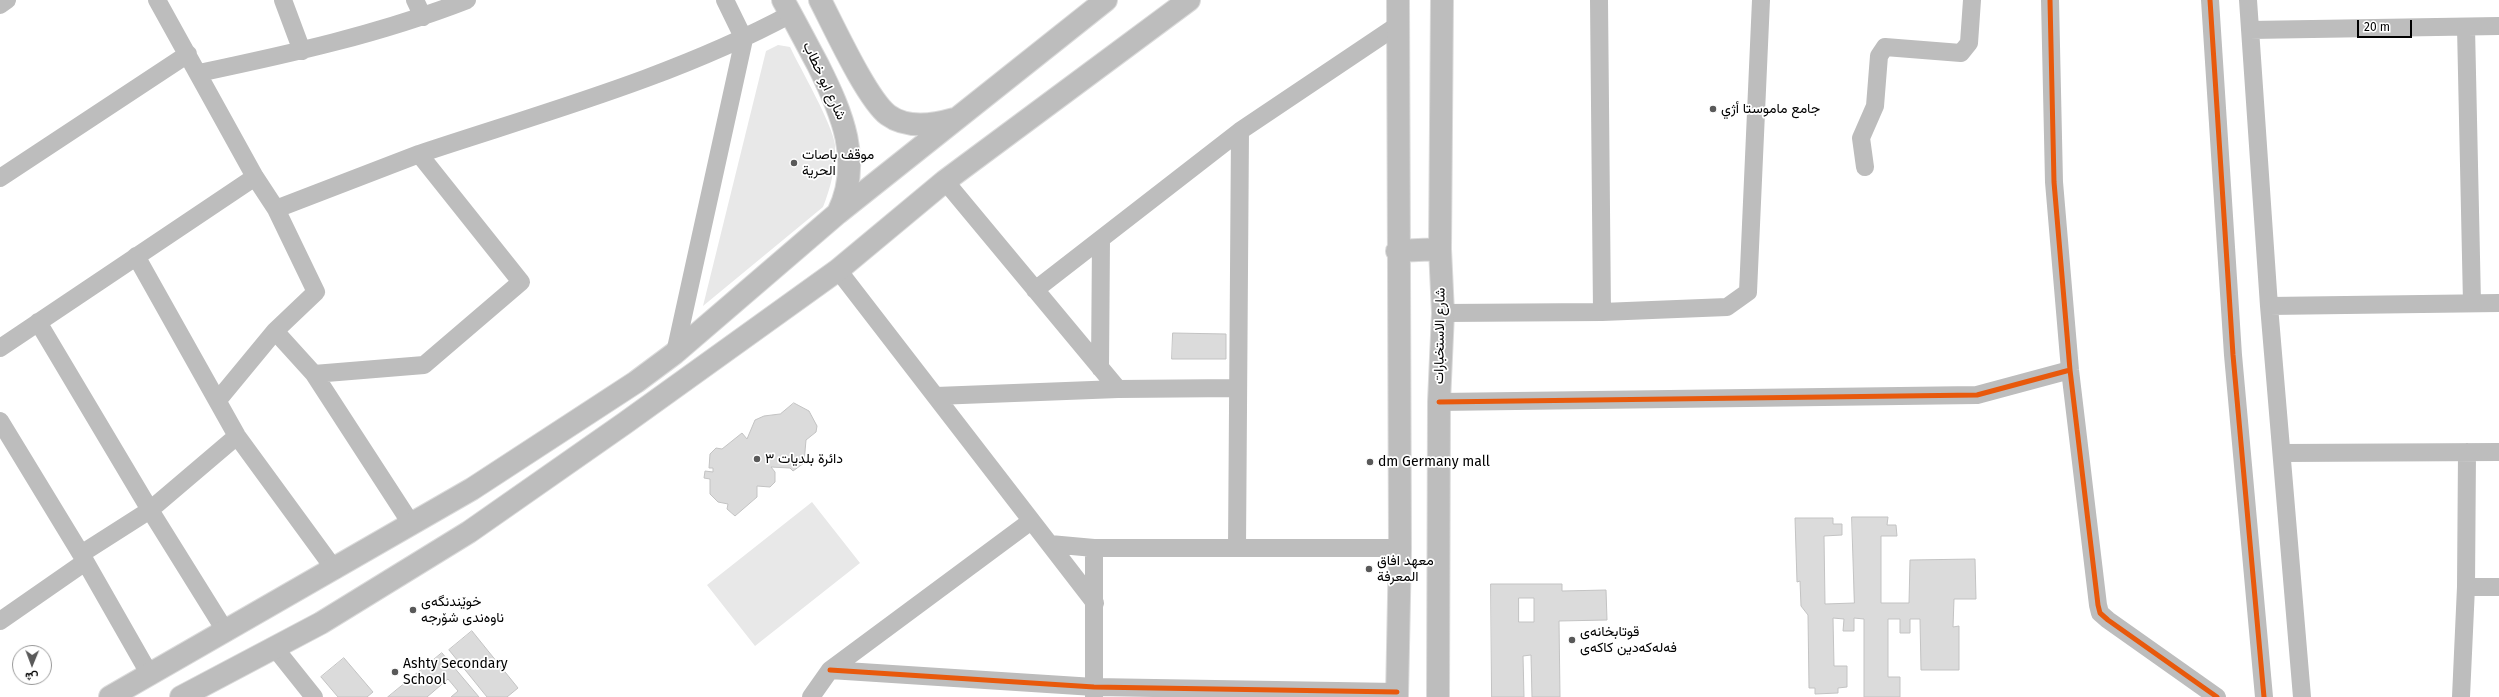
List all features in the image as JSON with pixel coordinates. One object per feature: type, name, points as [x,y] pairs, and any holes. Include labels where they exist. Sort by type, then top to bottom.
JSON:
[{"type":"main road","points":[[820,0],[867,88],[880,107],[897,120],[913,124],[929,124],[957,118]]},
{"type":"main road","points":[[110,697],[412,525],[551,439],[676,353],[838,213],[1106,0]]},
{"type":"main road","points":[[181,697],[321,623],[469,532],[625,423],[838,270],[945,182],[1189,0]]},
{"type":"main road","points":[[1397,695],[1400,548],[1397,251],[1398,0]]},
{"type":"main road","name":"شارع الاستخبارات","points":[[1438,697],[1442,313],[1440,249],[1442,0]]},
{"type":"main road","name":"شارع ابو خطاب","points":[[787,7],[838,104],[849,140],[850,159],[847,189],[838,213]]},
{"type":"main road","points":[[838,104],[867,88]]},
{"type":"main road","points":[[1397,251],[1440,249]]},
{"type":"street","points":[[0,5],[7,0]]},
{"type":"street","points":[[157,0],[199,73],[255,177],[276,209],[316,292],[275,331],[218,400]]},
{"type":"street","points":[[283,0],[302,51]]},
{"type":"street","points":[[415,0],[423,17]]},
{"type":"street","points":[[199,73],[302,51],[423,17],[467,0]]},
{"type":"street","points":[[676,353],[744,39],[725,0]]},
{"type":"street","points":[[1599,0],[1602,312]]},
{"type":"street","points":[[1442,313],[1602,312],[1727,307],[1748,292],[1761,0]]},
{"type":"street","points":[[1865,167],[1861,138],[1875,106],[1878,56],[1886,47],[1961,53],[1969,43],[1972,0]]},
{"type":"street","points":[[2050,0],[2054,182],[2070,370],[2100,613],[2217,697]]},
{"type":"street","points":[[2210,0],[2233,355],[2264,697]]},
{"type":"street","points":[[2248,0],[2269,306],[2302,697]]},
{"type":"street","points":[[276,209],[419,154],[675,69],[744,39],[787,7]]},
{"type":"street","points":[[1036,290],[1240,131],[1398,25]]},
{"type":"street","points":[[2250,30],[2499,26]]},
{"type":"street","points":[[2466,27],[2472,303]]},
{"type":"street","points":[[0,178],[188,54]]},
{"type":"street","points":[[1237,548],[1240,131]]},
{"type":"street","points":[[314,374],[424,364],[521,282],[419,154]]},
{"type":"street","points":[[0,348],[255,177]]},
{"type":"street","points":[[945,182],[1118,389]]},
{"type":"street","points":[[1100,368],[1101,239]]},
{"type":"street","points":[[136,256],[238,436],[335,570]]},
{"type":"street","points":[[838,270],[1095,603]]},
{"type":"street","points":[[2269,306],[2499,303]]},
{"type":"street","points":[[38,322],[150,510],[226,632]]},
{"type":"street","points":[[275,331],[314,374],[412,525]]},
{"type":"street","points":[[1440,402],[1977,395],[2070,370]]},
{"type":"street","points":[[936,396],[1118,389],[1238,388]]},
{"type":"street","points":[[0,421],[83,558],[150,675]]},
{"type":"street","points":[[0,621],[83,558],[150,510],[238,436]]},
{"type":"street","points":[[2282,452],[2499,452]]},
{"type":"street","points":[[2461,697],[2466,587],[2467,452]]},
{"type":"street","points":[[811,697],[830,670],[1032,521]]},
{"type":"street","points":[[1050,544],[1094,548],[1400,548]]},
{"type":"street","points":[[1094,548],[1094,692]]},
{"type":"street","points":[[2466,587],[2499,587]]},
{"type":"street","points":[[274,647],[314,697]]},
{"type":"street","points":[[830,670],[1094,692],[1397,695]]},
{"type":"shaded area","points":[[778,45],[790,47],[829,124],[835,145],[835,161],[828,192],[823,207],[703,306],[766,51]]},
{"type":"shaded area","points":[[812,502],[860,563],[755,646],[707,585]]},
{"type":"building","points":[[1173,333],[1226,334],[1226,359],[1172,359]]},
{"type":"building","name":"دائرة بلديات ٣","points":[[794,403],[809,411],[817,426],[816,432],[806,440],[804,463],[793,471],[790,468],[771,467],[775,472],[775,482],[770,487],[757,486],[757,497],[735,516],[727,509],[728,504],[718,502],[710,494],[710,479],[704,478],[705,471],[713,472],[713,468],[709,468],[710,454],[716,448],[722,449],[742,433],[747,439],[755,420],[764,416],[780,414]]},
{"type":"building","points":[[1852,517],[1888,517],[1887,525],[1896,525],[1897,536],[1881,536],[1881,603],[1909,603],[1910,560],[1975,559],[1976,599],[1954,599],[1953,627],[1959,626],[1959,670],[1921,670],[1920,619],[1910,619],[1910,633],[1900,633],[1900,619],[1888,619],[1888,677],[1900,677],[1900,697],[1864,697],[1864,619],[1854,618],[1854,631],[1843,631],[1844,619],[1833,618],[1834,666],[1847,666],[1847,687],[1838,688],[1838,693],[1815,694],[1815,688],[1809,688],[1808,615],[1801,606],[1800,581],[1797,582],[1795,518],[1833,518],[1833,524],[1842,524],[1842,535],[1824,536],[1825,604],[1854,603]]},
{"type":"building","points":[[1491,584],[1562,584],[1562,591],[1606,590],[1607,620],[1559,621],[1560,697],[1532,697],[1531,655],[1523,656],[1524,697],[1492,697]],"holes":[[[1519,598],[1534,598],[1534,622],[1519,622]]]},
{"type":"building","points":[[472,631],[518,688],[507,697],[487,697],[449,650]]},
{"type":"building","points":[[442,653],[479,697],[451,697],[458,691],[448,679],[427,697],[388,697]]},
{"type":"building","points":[[344,658],[373,692],[367,697],[338,697],[321,677]]},
{"type":"cycle path","points":[[2050,0],[2054,182],[2070,370],[2098,605],[2100,613],[2108,620],[2217,697]]},
{"type":"cycle path","points":[[2210,0],[2233,355],[2264,697]]},
{"type":"cycle path","points":[[1439,402],[1977,395],[2070,370]]},
{"type":"cycle path","points":[[830,670],[1094,687],[1397,692]]},
{"type":"place","name":"جامع ماموستا أژي","points":[[1713,109]]},
{"type":"place","name":"موقف باصات الحریة","points":[[794,163]]},
{"type":"place","name":"دائرة بلديات ٣","points":[[757,459]]},
{"type":"place","name":"dm Germany mall","points":[[1370,462]]},
{"type":"place","name":"معهد افاق المعرفة","points":[[1369,569]]},
{"type":"place","name":"خوێندنگەی ناوەندی شۆرجە","points":[[413,610]]},
{"type":"place","name":"قوتابخانەی فەلەکەدین کاکەی","points":[[1572,640]]},
{"type":"place","name":"Ashty Secondary School","points":[[395,672]]}]
